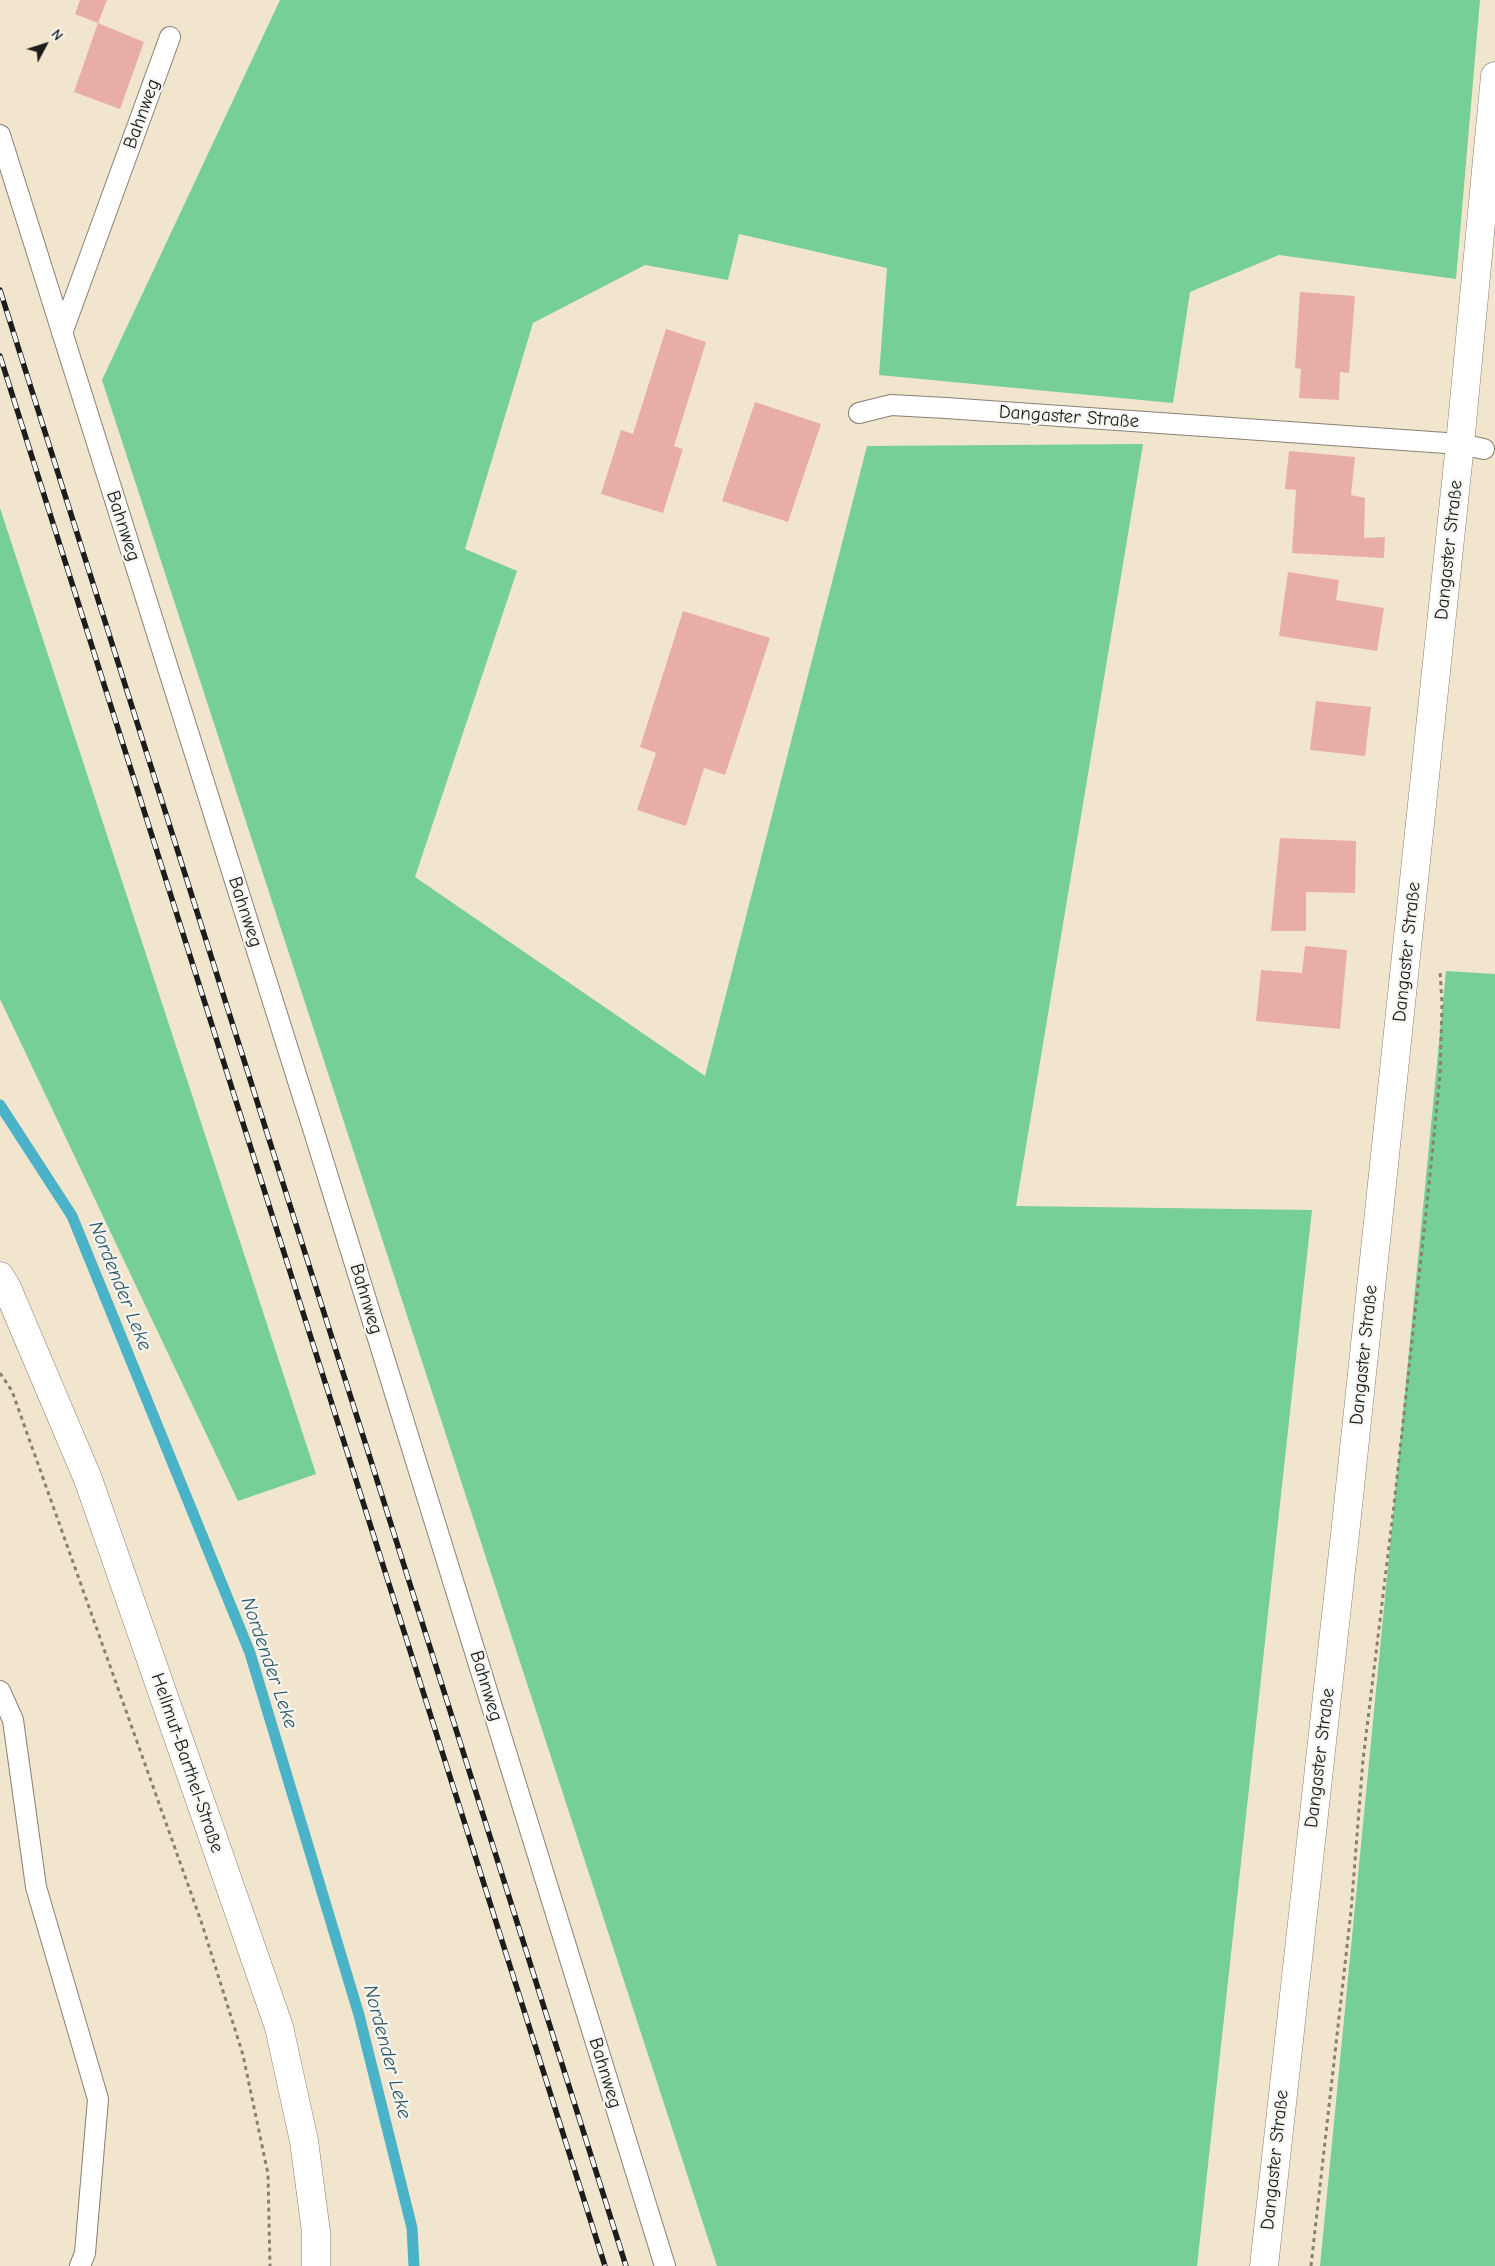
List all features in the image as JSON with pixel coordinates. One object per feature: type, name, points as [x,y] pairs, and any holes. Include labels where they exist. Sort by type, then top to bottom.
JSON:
[{"type":"street","name":"Dangaster Straße","points":[[1264,2266],[1346,1525],[1472,446],[1495,76]]},
{"type":"street","name":"Hellmut-Barthel-Straße","points":[[0,1276],[7,1288],[88,1479],[279,2027],[304,2142],[316,2232],[316,2266]]},
{"type":"lane","name":"Bahnweg","points":[[62,333],[170,37]]},
{"type":"lane","name":"Bahnweg","points":[[0,136],[316,1138],[665,2266]]},
{"type":"lane","name":"Dangaster Straße","points":[[859,413],[891,405],[1472,446]]},
{"type":"lane","points":[[0,1691],[13,1720],[36,1887],[98,2099],[85,2253],[80,2266]]},
{"type":"path","points":[[1311,2266],[1351,1911],[1363,1760],[1412,1350],[1439,1084],[1442,1003],[1440,966]]},
{"type":"path","points":[[0,1373],[12,1391],[202,1924],[243,2055],[268,2174],[270,2266]]},
{"type":"green space","points":[[280,0],[1480,0],[1456,279],[1279,255],[1190,292],[1173,403],[879,375],[887,268],[739,234],[728,280],[645,265],[533,323],[465,549],[517,571],[415,877],[705,1076],[867,446],[1143,444],[1016,1206],[1312,1210],[1197,2266],[717,2266],[102,380]]},
{"type":"green space","points":[[0,508],[316,1474],[238,1501],[0,999]]},
{"type":"green space","points":[[1446,971],[1495,974],[1495,2266],[1320,2266]]},
{"type":"building","points":[[80,0],[107,0],[98,23],[75,14]]},
{"type":"building","points":[[98,23],[144,42],[120,109],[74,92]]},
{"type":"building","points":[[1300,292],[1355,296],[1349,373],[1340,372],[1339,400],[1299,398],[1301,369],[1295,368]]},
{"type":"building","points":[[666,329],[706,342],[674,446],[683,449],[663,513],[601,494],[621,430],[633,434]]},
{"type":"building","points":[[755,402],[821,424],[788,522],[722,501]]},
{"type":"building","points":[[1289,451],[1355,457],[1351,495],[1365,498],[1364,538],[1385,537],[1384,558],[1292,553],[1296,490],[1285,489]]},
{"type":"building","points":[[1288,572],[1339,580],[1336,600],[1384,608],[1377,651],[1279,636]]},
{"type":"building","points":[[683,611],[770,638],[725,775],[704,768],[686,826],[637,810],[656,753],[640,747]]},
{"type":"building","points":[[1316,701],[1371,707],[1365,756],[1310,750]]},
{"type":"building","points":[[1280,838],[1356,841],[1355,893],[1306,892],[1306,931],[1271,931]]},
{"type":"building","points":[[1305,946],[1347,950],[1340,1029],[1256,1021],[1261,970],[1302,973]]},
{"type":"waterway","name":"Nordender Leke","points":[[0,1105],[72,1216],[250,1653],[359,2015],[412,2228],[414,2266]]},
{"type":"railway","points":[[0,290],[626,2266]]},
{"type":"railway","points":[[0,356],[605,2266]]}]
